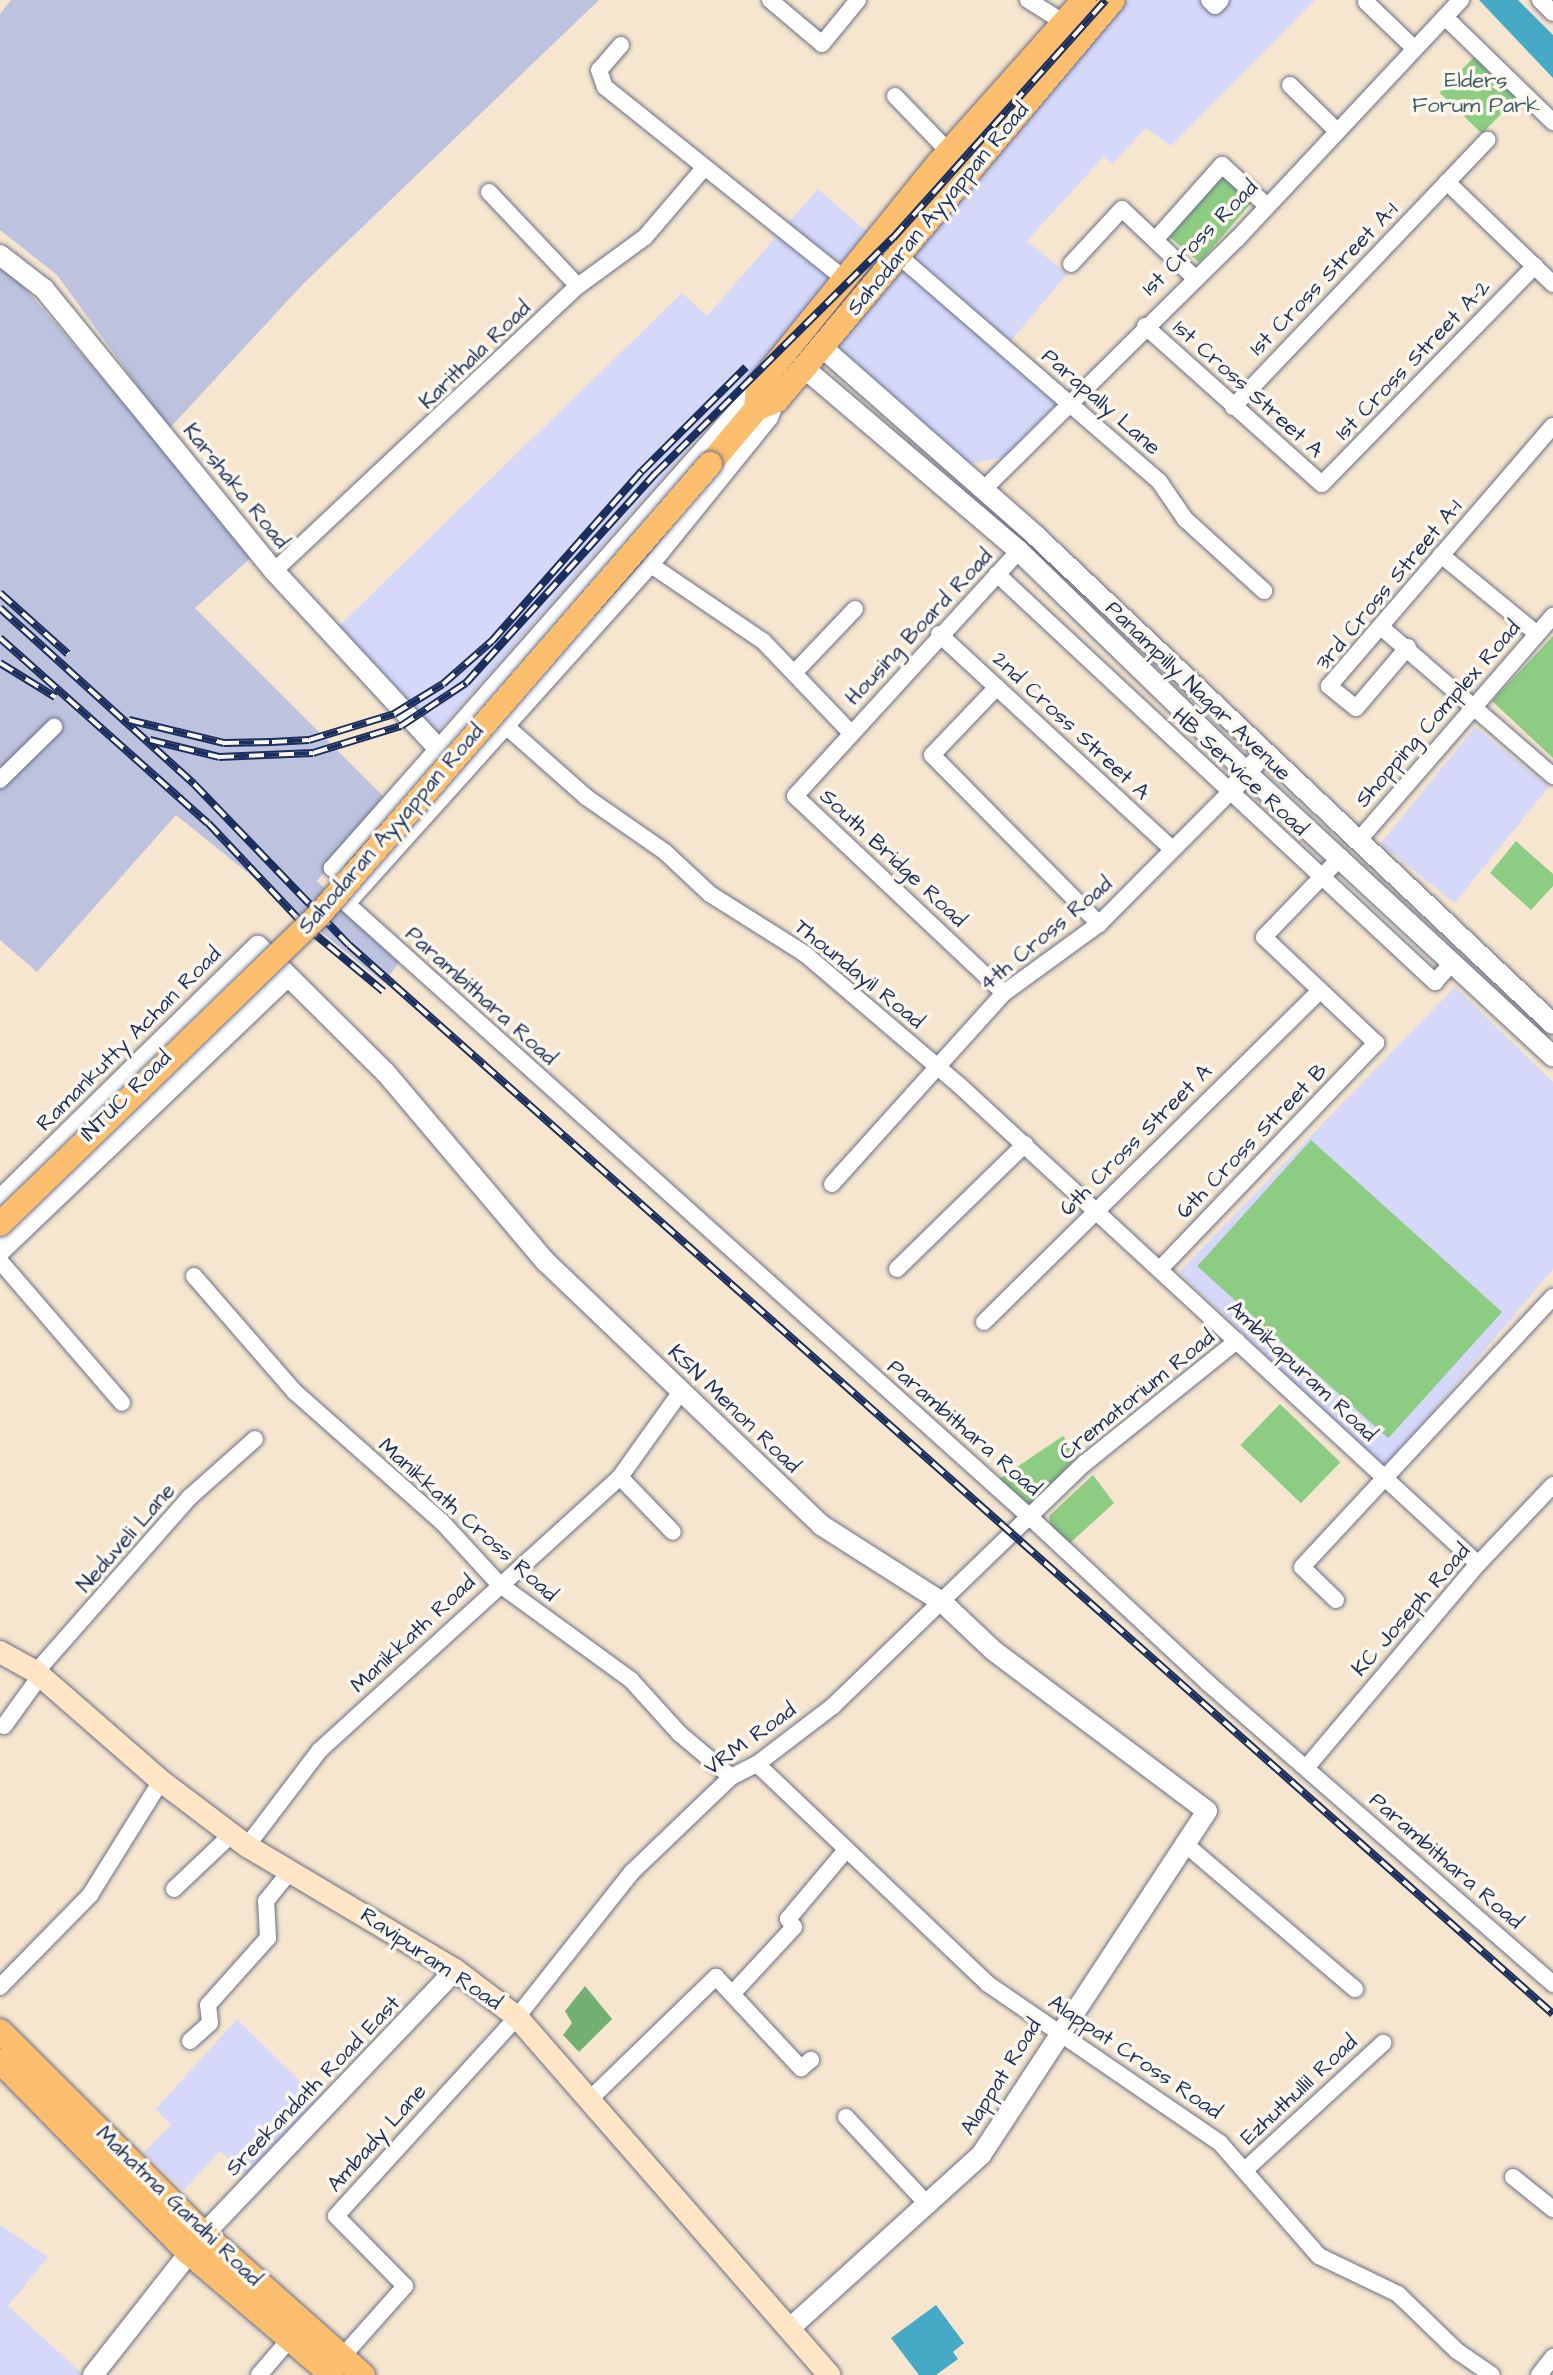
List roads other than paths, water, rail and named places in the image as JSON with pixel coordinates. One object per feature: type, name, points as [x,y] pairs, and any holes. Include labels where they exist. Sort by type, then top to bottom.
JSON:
[{"type":"main road","name":"Sahodaran Ayyappan Road","points":[[814,338],[846,280],[943,159],[1084,0]]},
{"type":"main road","name":"Sahodaran Ayyappan Road","points":[[0,1224],[319,915],[710,464],[814,338],[899,256],[1113,0]]},
{"type":"main road","points":[[943,159],[962,183]]},
{"type":"main road","points":[[803,367],[814,338]]},
{"type":"main road","name":"Sahodaran Ayyappan Road","points":[[764,398],[803,367]]},
{"type":"main road","name":"Ravipuram Road","points":[[0,1652],[38,1674],[161,1781],[240,1840],[455,1970],[517,2017],[829,2375]]},
{"type":"main road","name":"Mahatma Gandhi Road","points":[[0,2031],[196,2243],[290,2339],[337,2366],[363,2375]]},
{"type":"main road","name":"Mahatma Gandhi Road","points":[[0,2061],[196,2243],[337,2366]]},
{"type":"street","points":[[770,0],[822,44],[858,0]]},
{"type":"street","points":[[1028,0],[1063,22]]},
{"type":"street","points":[[1209,0],[1215,6],[1221,0]]},
{"type":"street","name":"1st Cross Road","points":[[984,489],[1073,406],[1145,326],[1196,279],[1461,0]]},
{"type":"street","points":[[1540,0],[1553,13]]},
{"type":"street","points":[[1366,2],[1414,48]]},
{"type":"street","points":[[1445,17],[1553,122]]},
{"type":"street","points":[[621,45],[599,70],[605,87],[703,169],[846,280]]},
{"type":"street","points":[[1290,85],[1336,130]]},
{"type":"street","points":[[895,96],[943,159]]},
{"type":"street","name":"1st Cross Street A-1","points":[[1233,407],[1487,140]]},
{"type":"street","points":[[1155,240],[1222,165],[1266,205]]},
{"type":"street","name":"Karithala Road","points":[[274,571],[578,286],[645,237],[703,169]]},
{"type":"street","points":[[1447,182],[1553,284]]},
{"type":"street","points":[[489,192],[578,286]]},
{"type":"street","points":[[1071,264],[1122,209],[1196,279]]},
{"type":"street","name":"Karshaka Road","points":[[0,255],[44,289],[274,571],[437,747]]},
{"type":"street","name":"Parapally Lane","points":[[899,256],[1159,481],[1185,519],[1264,591]]},
{"type":"street","name":"1st Cross Street A-2","points":[[1322,484],[1535,266]]},
{"type":"street","name":"1st Cross Street A","points":[[1145,326],[1322,484]]},
{"type":"street","name":"Panampilly Nagar Avenue","points":[[814,338],[1035,535],[1263,754],[1553,1024]]},
{"type":"street","name":"Panampilly Nagar Avenue","points":[[803,367],[1019,551],[1247,773],[1552,1053]]},
{"type":"street","points":[[764,398],[770,418],[651,565],[360,890],[332,868],[437,747],[764,398]]},
{"type":"street","name":"3rd Cross Street A-1","points":[[1408,647],[1356,708],[1329,686],[1553,426]]},
{"type":"street","points":[[968,505],[984,489]]},
{"type":"street","points":[[1019,551],[1035,535]]},
{"type":"street","name":"Housing Board Road","points":[[851,733],[939,634],[1019,551]]},
{"type":"street","points":[[1441,555],[1536,633]]},
{"type":"street","points":[[651,565],[763,641],[851,733]]},
{"type":"street","name":"HB Service Road","points":[[997,574],[1435,982],[1453,962]]},
{"type":"street","points":[[795,672],[855,609]]},
{"type":"street","name":"Shopping Complex Road","points":[[1358,841],[1553,616]]},
{"type":"street","points":[[1381,627],[1475,703],[1553,776]]},
{"type":"street","name":"2nd Cross Street A","points":[[939,634],[1172,849]]},
{"type":"street","points":[[997,687],[932,755],[1099,924]]},
{"type":"street","points":[[0,780],[54,727]]},
{"type":"street","name":"Thoundayil Road","points":[[507,727],[586,797],[665,852],[710,894],[805,954],[1025,1144],[1096,1211]]},
{"type":"street","name":"South Bridge Road","points":[[851,733],[795,796],[1004,993]]},
{"type":"street","points":[[1229,793],[1263,754]]},
{"type":"street","name":"4th Cross Road","points":[[832,1184],[1004,993],[1099,924],[1229,793]]},
{"type":"street","points":[[1320,991],[1264,937],[1358,841]]},
{"type":"street","name":"Parambithara Road","points":[[360,890],[347,904],[1306,1768],[1553,1984]]},
{"type":"street","name":"KSN Menon Road","points":[[258,946],[286,978],[386,1073],[546,1262],[821,1525],[942,1602],[994,1651],[1207,1811]]},
{"type":"street","name":"Ramankutty Achan Road","points":[[3,1193],[258,946]]},
{"type":"street","name":"INTUC Road","points":[[0,1251],[286,978]]},
{"type":"street","name":"6th Cross Street B","points":[[1160,1269],[1376,1043],[1320,991]]},
{"type":"street","name":"6th Cross Street A","points":[[984,1322],[1320,991]]},
{"type":"street","points":[[897,1269],[1025,1144]]},
{"type":"street","name":"Ambikapuram Road","points":[[1096,1211],[1478,1564]]},
{"type":"street","points":[[0,1261],[122,1403]]},
{"type":"street","name":"Manikkath Cross Road","points":[[194,1276],[295,1392],[442,1522],[499,1584],[631,1680],[680,1734],[731,1777]]},
{"type":"street","points":[[1336,1600],[1302,1567],[1553,1297]]},
{"type":"street","name":"Crematorium Road","points":[[997,1551],[1085,1463],[1237,1341]]},
{"type":"street","name":"Manikkath Road","points":[[174,1889],[240,1840],[320,1750],[620,1477],[682,1390]]},
{"type":"street","name":"Neduveli Lane","points":[[4,1726],[38,1674],[190,1497],[255,1439]]},
{"type":"street","points":[[620,1477],[673,1532]]},
{"type":"street","name":"KC Joseph Road","points":[[1306,1768],[1478,1564],[1553,1485]]},
{"type":"street","name":"VRM Road","points":[[517,2017],[632,1872],[731,1777],[757,1764],[833,1706],[997,1551]]},
{"type":"street","name":"Alappat Cross Road","points":[[757,1764],[988,1984],[1220,2143],[1319,2256],[1398,2294],[1457,2351],[1492,2375]]},
{"type":"street","points":[[3,1979],[90,1895],[161,1781]]},
{"type":"street","name":"Alappat Road","points":[[789,2329],[981,2155],[1058,2031],[1207,1811]]},
{"type":"street","points":[[1184,1843],[1355,1989]]},
{"type":"street","points":[[732,1994],[794,1927],[788,1919],[845,1851]]},
{"type":"street","points":[[190,2041],[210,2023],[208,2005],[268,1938],[266,1901],[290,1871]]},
{"type":"street","name":"Sreekandath Road East","points":[[93,2375],[196,2243],[455,1970]]},
{"type":"street","points":[[589,2100],[716,1977],[806,2064]]},
{"type":"street","name":"Ambady Lane","points":[[337,2366],[405,2286],[336,2216],[517,2017]]},
{"type":"street","name":"Ezhuthullil Road","points":[[1245,2170],[1383,2043]]},
{"type":"street","points":[[846,2117],[928,2205]]},
{"type":"street","points":[[1513,2177],[1553,2209]]},
{"type":"street","points":[[259,2375],[290,2339]]},
{"type":"street","points":[[1539,2375],[1553,2357]]},
{"type":"water","points":[[1479,0],[1518,0],[1553,35],[1553,78]]},
{"type":"water","points":[[936,2305],[964,2343],[953,2352],[958,2359],[936,2375],[919,2375],[891,2338]]},
{"type":"railway","points":[[150,740],[219,757],[313,753],[401,726],[466,683],[656,473],[893,238],[1106,0]]},
{"type":"railway","points":[[129,720],[224,743],[272,742],[309,740],[394,714],[443,684],[492,641],[642,471],[746,367]]},
{"type":"railway","points":[[0,593],[68,654]]},
{"type":"railway","points":[[0,608],[194,784],[349,945],[1553,2014]]},
{"type":"railway","points":[[0,638],[208,823],[305,926],[383,991]]},
{"type":"railway","points":[[0,663],[55,697]]},
{"type":"park label","name":"Elders Forum Park","points":[[1476,92]]}]
